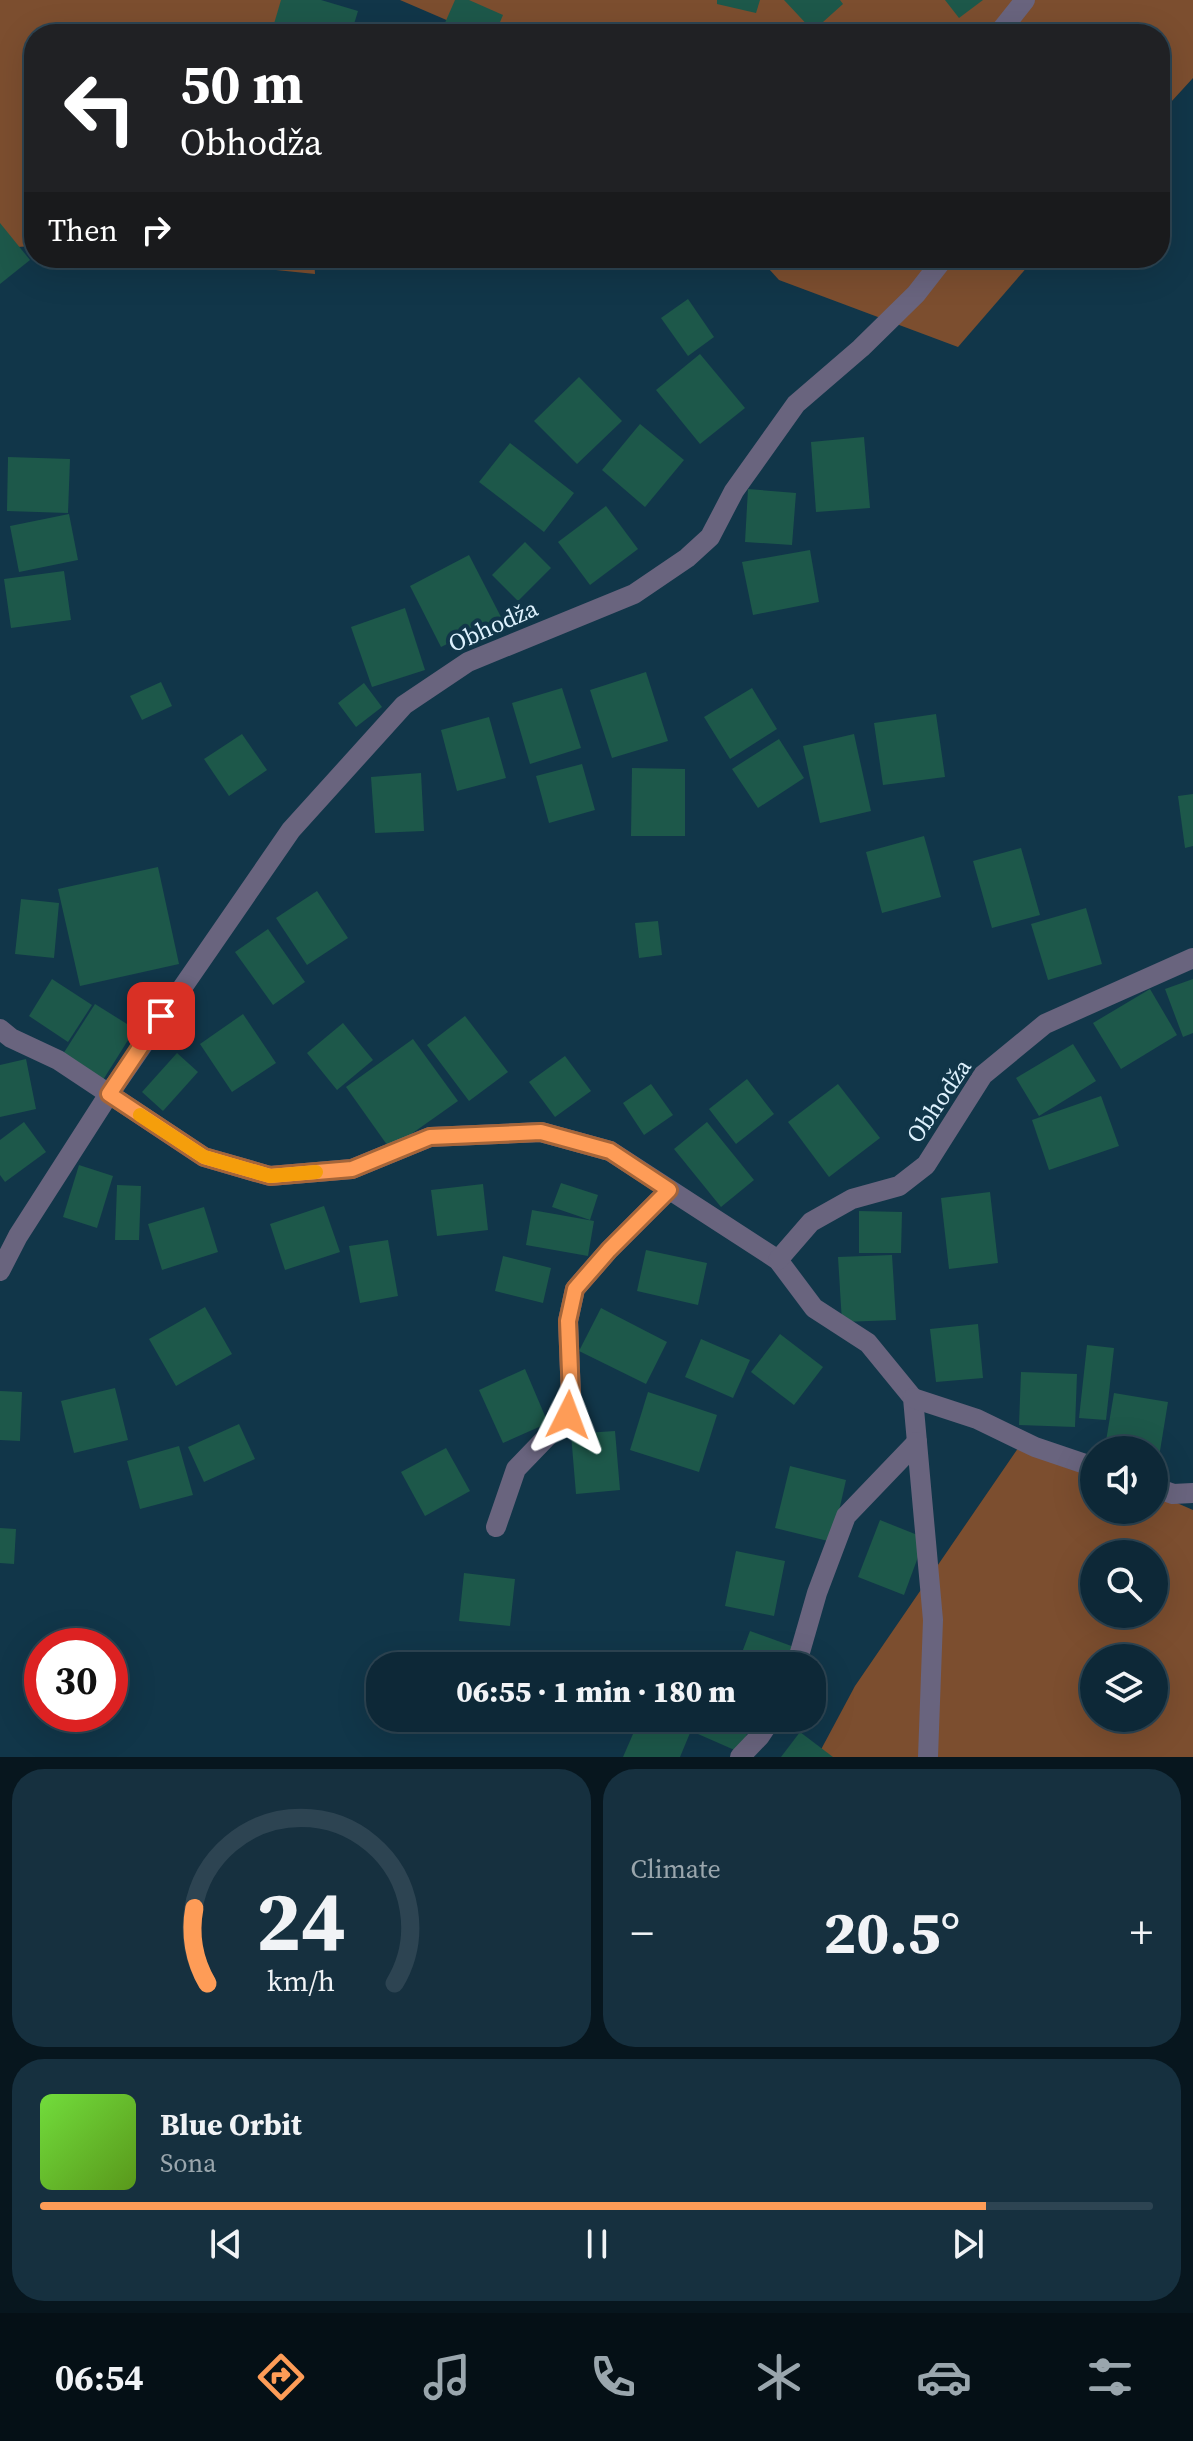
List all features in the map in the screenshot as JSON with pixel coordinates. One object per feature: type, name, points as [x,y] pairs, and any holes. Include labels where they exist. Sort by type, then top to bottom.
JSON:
[{"type":"street","points":[[1006,24],[1025,0]]},
{"type":"street","name":"Obhodža","points":[[0,1271],[18,1236],[109,1094],[291,830],[404,705],[468,662],[634,594],[687,558],[710,537],[734,491],[796,404],[861,348],[916,294],[936,268]]},
{"type":"street","name":"Obhodža","points":[[778,1260],[811,1222],[852,1199],[899,1186],[926,1165],[983,1075],[1045,1024],[1193,958]]},
{"type":"street","points":[[0,1029],[11,1038],[58,1060],[204,1157],[270,1176],[352,1169],[430,1137],[541,1132],[610,1151],[778,1260],[814,1308],[868,1343],[913,1398],[977,1419],[1035,1447],[1080,1462]]},
{"type":"street","points":[[496,1527],[516,1469],[568,1415],[571,1397],[568,1321],[575,1289],[669,1190]]},
{"type":"street","points":[[913,1398],[933,1620],[928,1757]]},
{"type":"street","points":[[800,1652],[817,1593],[846,1516],[917,1442]]},
{"type":"street","points":[[1168,1492],[1193,1493]]},
{"type":"street","points":[[740,1757],[763,1732]]},
{"type":"shaded area","points":[[0,0],[298,0],[299,24],[24,24],[24,247],[0,248]]},
{"type":"shaded area","points":[[400,0],[1193,0],[1193,78],[1170,103],[1170,24],[456,24]]},
{"type":"shaded area","points":[[257,268],[315,268],[315,274]]},
{"type":"shaded area","points":[[768,268],[1026,268],[958,347],[779,280]]},
{"type":"shaded area","points":[[1027,1435],[1080,1460],[1080,1524],[1168,1524],[1168,1499],[1193,1510],[1193,1757],[817,1757],[855,1686]]},
{"type":"building","points":[[281,0],[321,0],[358,11],[354,24],[274,24]]},
{"type":"building","points":[[455,0],[469,0],[503,15],[499,24],[444,24]]},
{"type":"building","points":[[717,0],[760,0],[756,13],[717,4]]},
{"type":"building","points":[[784,0],[840,0],[843,4],[821,24],[806,24]]},
{"type":"building","points":[[945,0],[983,0],[959,18]]},
{"type":"building","points":[[0,223],[24,253],[24,265],[0,284]]},
{"type":"building","points":[[688,299],[714,337],[688,356],[661,318]]},
{"type":"building","points":[[700,354],[745,408],[700,444],[656,390]]},
{"type":"building","points":[[579,377],[622,421],[577,464],[534,421]]},
{"type":"building","points":[[640,424],[684,460],[645,507],[602,470]]},
{"type":"building","points":[[864,437],[870,508],[816,512],[811,442]]},
{"type":"building","points":[[510,443],[574,493],[544,532],[479,482]]},
{"type":"building","points":[[8,457],[70,459],[68,513],[7,511]]},
{"type":"building","points":[[748,489],[796,493],[792,545],[745,542]]},
{"type":"building","points":[[606,506],[638,549],[590,585],[558,542]]},
{"type":"building","points":[[69,514],[78,560],[19,572],[10,526]]},
{"type":"building","points":[[525,542],[551,568],[518,601],[492,575]]},
{"type":"building","points":[[810,550],[819,602],[753,615],[742,562]]},
{"type":"building","points":[[469,555],[501,617],[441,647],[410,586]]},
{"type":"building","points":[[64,571],[71,620],[11,628],[4,579]]},
{"type":"building","points":[[405,608],[425,670],[372,687],[351,627]]},
{"type":"building","points":[[646,672],[668,741],[612,758],[590,690]]},
{"type":"building","points":[[161,682],[172,706],[142,720],[130,696]]},
{"type":"building","points":[[364,683],[382,707],[356,727],[338,703]]},
{"type":"building","points":[[562,688],[581,748],[530,764],[512,703]]},
{"type":"building","points":[[752,688],[777,729],[730,759],[704,717]]},
{"type":"building","points":[[936,714],[945,777],[883,785],[874,723]]},
{"type":"building","points":[[489,717],[506,778],[457,791],[441,730]]},
{"type":"building","points":[[242,734],[267,770],[229,796],[204,759]]},
{"type":"building","points":[[854,734],[871,811],[820,823],[803,746]]},
{"type":"building","points":[[779,739],[804,778],[758,808],[732,769]]},
{"type":"building","points":[[582,764],[595,810],[549,823],[536,776]]},
{"type":"building","points":[[632,768],[685,769],[685,836],[631,836]]},
{"type":"building","points":[[421,773],[424,831],[375,833],[371,777]]},
{"type":"building","points":[[1193,794],[1193,846],[1185,848],[1178,796]]},
{"type":"building","points":[[924,836],[941,897],[882,913],[866,852]]},
{"type":"building","points":[[1021,848],[1040,915],[992,928],[973,861]]},
{"type":"building","points":[[158,867],[179,964],[80,986],[58,889]]},
{"type":"building","points":[[317,891],[348,938],[307,965],[276,918]]},
{"type":"building","points":[[21,899],[59,903],[54,958],[15,954]]},
{"type":"building","points":[[1086,908],[1102,964],[1048,980],[1031,924]]},
{"type":"building","points":[[658,921],[662,955],[639,958],[635,923]]},
{"type":"building","points":[[268,929],[305,982],[273,1005],[235,952]]},
{"type":"building","points":[[52,979],[92,1005],[68,1042],[29,1016]]},
{"type":"building","points":[[1193,979],[1193,1033],[1183,1037],[1165,989]]},
{"type":"building","points":[[1150,989],[1177,1035],[1121,1069],[1093,1023]]},
{"type":"building","points":[[95,1004],[135,1029],[103,1080],[63,1054]]},
{"type":"building","points":[[243,1014],[276,1063],[232,1092],[200,1044]]},
{"type":"building","points":[[465,1016],[508,1072],[469,1101],[427,1045]]},
{"type":"building","points":[[343,1023],[373,1060],[337,1090],[307,1053]]},
{"type":"building","points":[[413,1039],[458,1101],[390,1149],[346,1087]]},
{"type":"building","points":[[1073,1044],[1096,1081],[1039,1116],[1016,1078]]},
{"type":"building","points":[[177,1053],[198,1072],[163,1111],[142,1092]]},
{"type":"building","points":[[565,1056],[591,1091],[555,1117],[529,1082]]},
{"type":"building","points":[[26,1059],[36,1109],[0,1117],[0,1065]]},
{"type":"building","points":[[747,1079],[774,1114],[736,1144],[709,1109]]},
{"type":"building","points":[[651,1084],[673,1115],[644,1135],[623,1103]]},
{"type":"building","points":[[838,1084],[880,1138],[829,1177],[788,1122]]},
{"type":"building","points":[[1101,1096],[1119,1146],[1049,1170],[1032,1120]]},
{"type":"building","points":[[24,1122],[46,1152],[5,1182],[0,1175],[0,1140]]},
{"type":"building","points":[[707,1122],[754,1180],[721,1207],[674,1149]]},
{"type":"building","points":[[79,1165],[113,1176],[97,1228],[63,1217]]},
{"type":"building","points":[[561,1183],[598,1195],[590,1220],[552,1207]]},
{"type":"building","points":[[483,1184],[488,1230],[437,1236],[431,1190]]},
{"type":"building","points":[[117,1185],[141,1186],[139,1240],[115,1240]]},
{"type":"building","points":[[990,1192],[998,1263],[949,1269],[941,1198]]},
{"type":"building","points":[[324,1206],[340,1252],[285,1270],[270,1224]]},
{"type":"building","points":[[204,1207],[218,1252],[162,1270],[148,1224]]},
{"type":"building","points":[[532,1210],[594,1221],[588,1256],[526,1245]]},
{"type":"building","points":[[859,1211],[902,1212],[901,1253],[859,1253]]},
{"type":"building","points":[[388,1240],[398,1296],[360,1303],[349,1246]]},
{"type":"building","points":[[646,1250],[707,1263],[698,1305],[637,1291]]},
{"type":"building","points":[[892,1255],[896,1320],[842,1322],[838,1257]]},
{"type":"building","points":[[503,1256],[551,1268],[543,1303],[495,1291]]},
{"type":"building","points":[[205,1307],[232,1354],[176,1386],[149,1339]]},
{"type":"building","points":[[601,1308],[667,1342],[646,1384],[579,1351]]},
{"type":"building","points":[[978,1324],[983,1378],[936,1382],[930,1329]]},
{"type":"building","points":[[780,1334],[823,1367],[794,1405],[751,1372]]},
{"type":"building","points":[[701,1339],[750,1360],[733,1398],[685,1377]]},
{"type":"building","points":[[1087,1345],[1114,1348],[1106,1420],[1079,1418]]},
{"type":"building","points":[[525,1369],[548,1423],[503,1443],[479,1390]]},
{"type":"building","points":[[1021,1372],[1077,1374],[1075,1427],[1019,1425]]},
{"type":"building","points":[[115,1388],[128,1440],[74,1453],[61,1401]]},
{"type":"building","points":[[0,1391],[22,1392],[20,1441],[0,1440]]},
{"type":"building","points":[[648,1392],[717,1415],[699,1472],[630,1450]]},
{"type":"building","points":[[1114,1393],[1168,1402],[1162,1436],[1107,1436]]},
{"type":"building","points":[[239,1424],[255,1459],[204,1482],[188,1447]]},
{"type":"building","points":[[615,1431],[620,1490],[576,1494],[571,1434]]},
{"type":"building","points":[[179,1446],[193,1495],[140,1509],[127,1461]]},
{"type":"building","points":[[446,1448],[470,1491],[425,1516],[401,1472]]},
{"type":"building","points":[[790,1466],[846,1480],[832,1542],[775,1528]]},
{"type":"building","points":[[880,1520],[925,1538],[904,1595],[858,1577]]},
{"type":"building","points":[[0,1528],[16,1529],[14,1564],[0,1563]]},
{"type":"building","points":[[736,1551],[785,1561],[774,1616],[725,1606]]},
{"type":"building","points":[[464,1573],[515,1579],[510,1626],[459,1621]]},
{"type":"building","points":[[750,1631],[797,1648],[795,1652],[742,1652]]},
{"type":"building","points":[[634,1732],[690,1732],[680,1757],[623,1757]]},
{"type":"building","points":[[699,1732],[748,1732],[739,1752]]},
{"type":"building","points":[[800,1732],[833,1757],[781,1757]]},
{"type":"slow traffic","points":[[140,1115],[204,1157],[270,1176],[316,1172]]},
{"type":"route","points":[[161,1016],[109,1094],[204,1157],[270,1176],[298,1174],[352,1169],[430,1137],[541,1132],[610,1151],[669,1190],[575,1289],[568,1321],[571,1397],[568,1415]]}]
